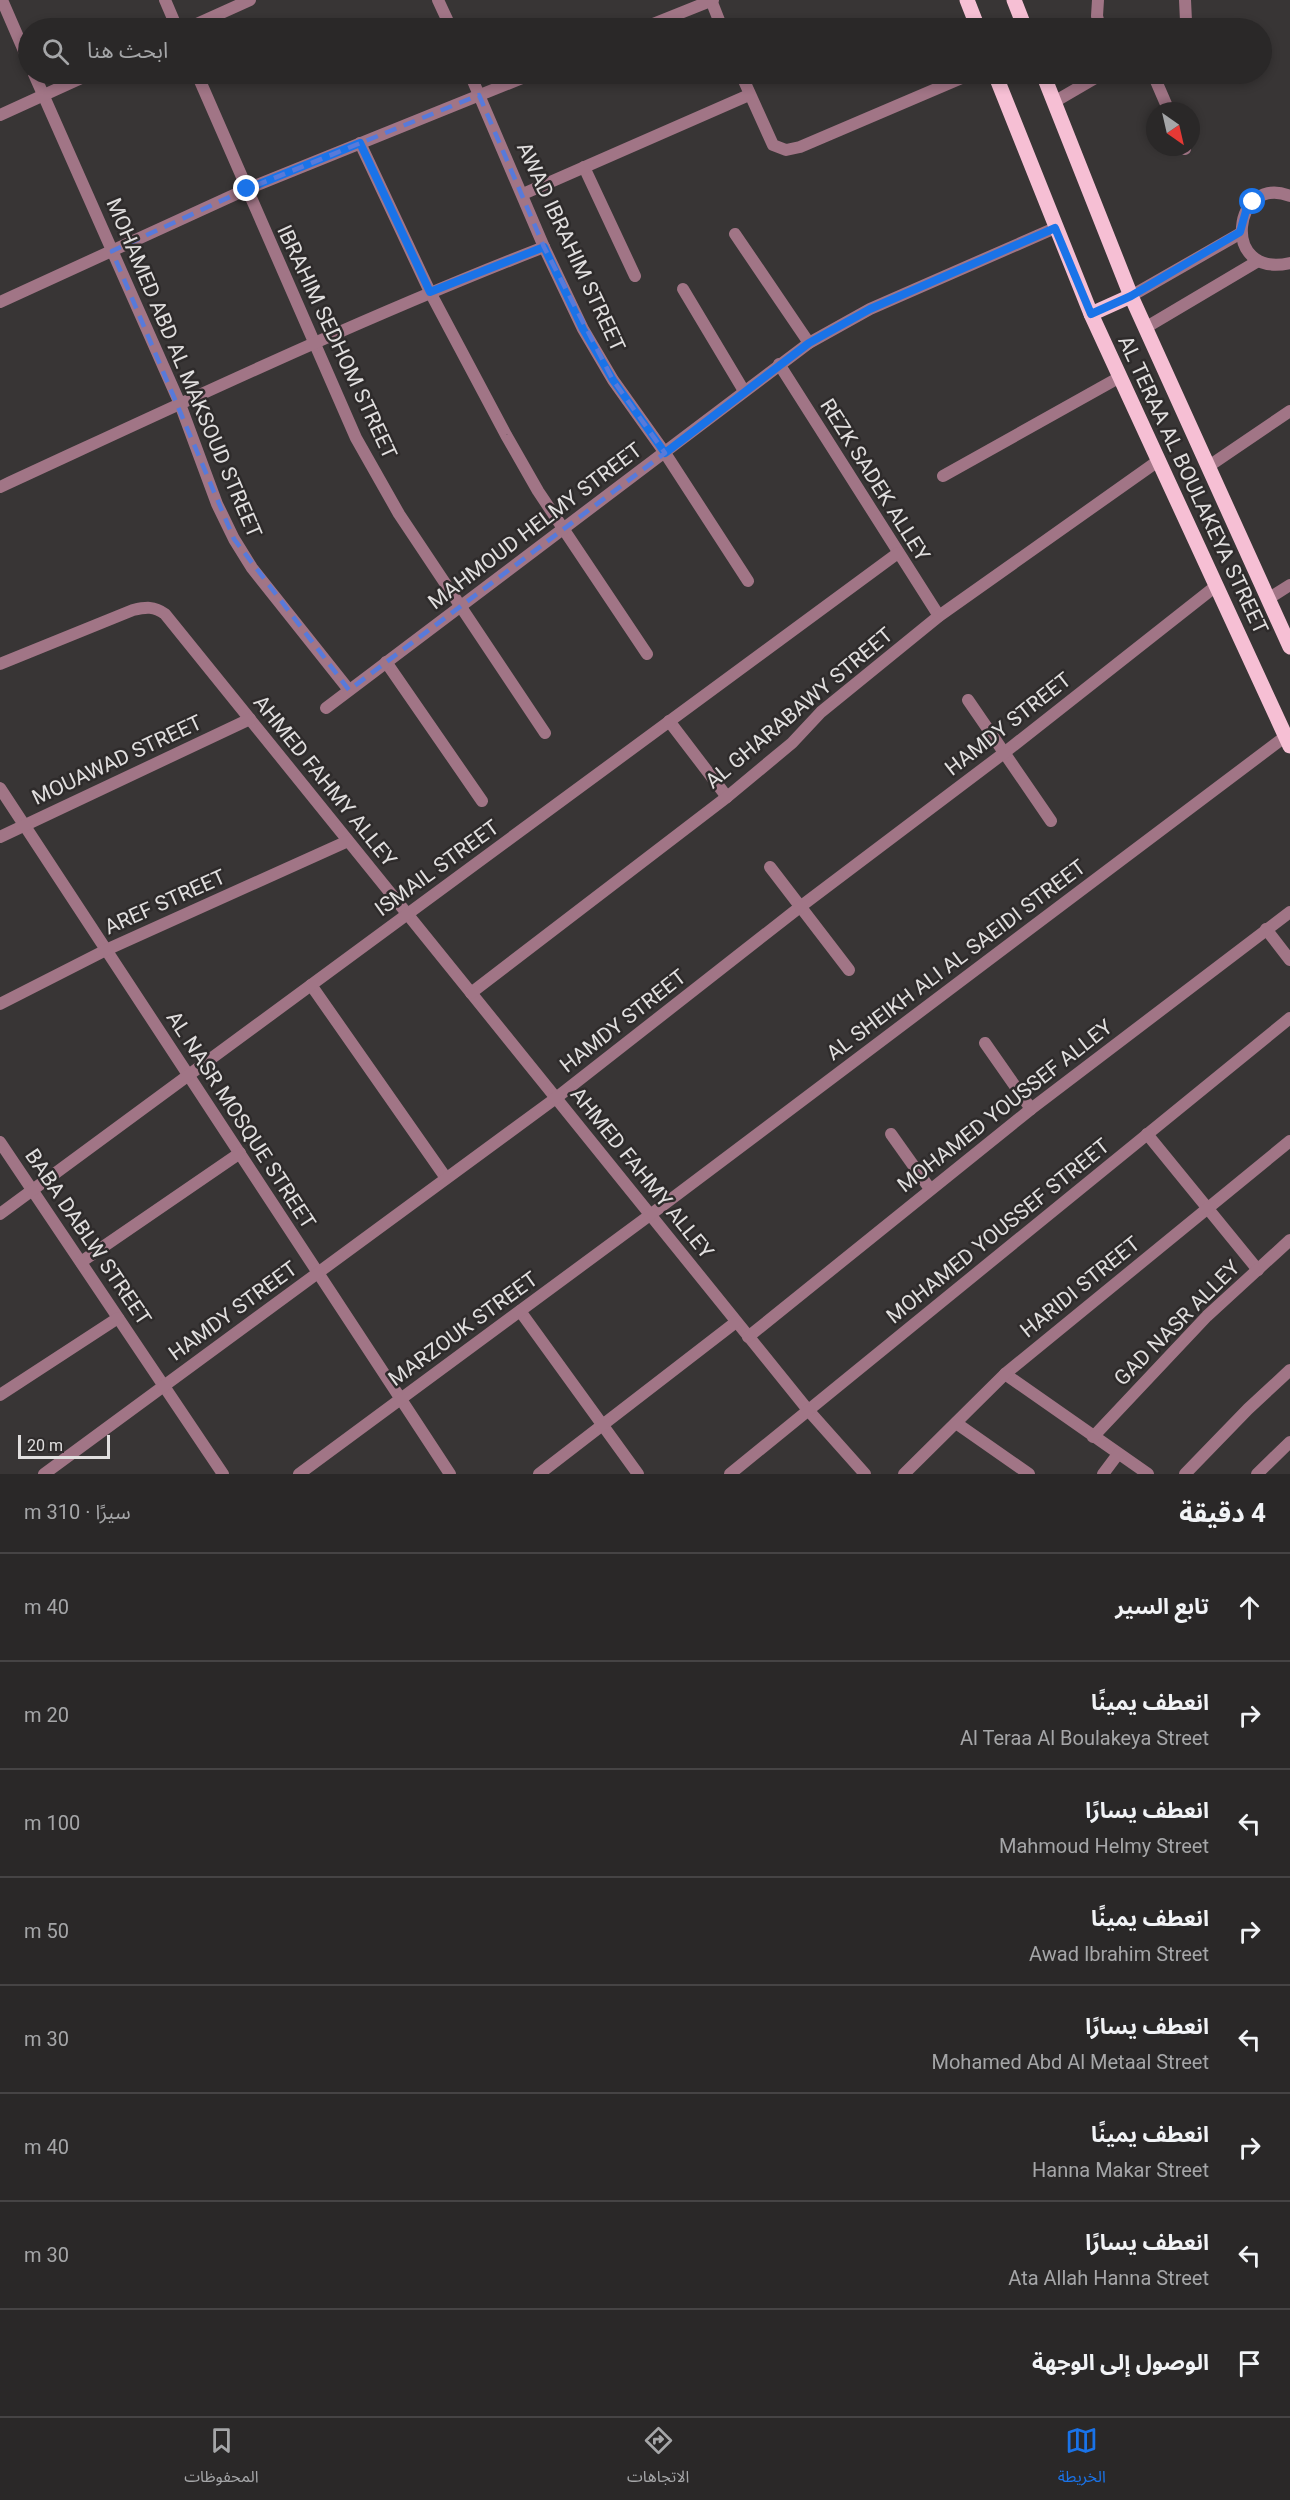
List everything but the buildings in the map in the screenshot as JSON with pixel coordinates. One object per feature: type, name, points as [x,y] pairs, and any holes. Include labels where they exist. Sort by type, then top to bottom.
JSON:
[{"type":"main road","points":[[967,0],[974,18]]},
{"type":"main road","points":[[1014,0],[1021,18]]},
{"type":"main road","name":"AL TERAA AL BOULAKEYA STREET","points":[[999,84],[1091,314],[1288,741]]},
{"type":"main road","name":"AL TERAA AL BOULAKEYA STREET","points":[[1047,84],[1131,296],[1290,647]]},
{"type":"main road","points":[[1091,314],[1131,296]]},
{"type":"street","points":[[2,0],[18,37]]},
{"type":"street","points":[[165,0],[173,18]]},
{"type":"street","points":[[210,18],[250,0]]},
{"type":"street","points":[[438,0],[446,18]]},
{"type":"street","points":[[667,18],[711,0],[718,18]]},
{"type":"street","points":[[1098,0],[1098,18]]},
{"type":"street","points":[[1185,0],[1186,18]]},
{"type":"street","name":"MOHAMED ABD AL MAKSOUD STREET","points":[[39,84],[180,404],[217,504],[234,539],[252,568],[350,690]]},
{"type":"street","points":[[0,115],[68,84]]},
{"type":"street","name":"IBRAHIM SEDHOM STREET","points":[[201,84],[356,438],[399,514],[545,734]]},
{"type":"street","name":"AWAD IBRAHIM STREET","points":[[474,84],[544,247],[583,329],[613,380],[665,453],[748,581]]},
{"type":"street","points":[[0,302],[247,189],[507,84]]},
{"type":"street","points":[[745,84],[773,145],[786,150],[800,147],[948,84]]},
{"type":"street","points":[[1054,102],[1085,84]]},
{"type":"street","points":[[1157,84],[1165,102]]},
{"type":"street","points":[[523,194],[749,95]]},
{"type":"street","points":[[360,143],[430,292],[538,491],[647,654]]},
{"type":"street","points":[[584,167],[635,276]]},
{"type":"street","points":[[1288,193],[1262,196],[1253,202],[1246,211],[1240,232],[1243,244],[1258,261],[1269,265],[1290,263]]},
{"type":"street","name":"MAHMOUD HELMY STREET","points":[[326,708],[809,343],[870,309],[1055,228]]},
{"type":"street","points":[[1131,296],[1240,232]]},
{"type":"street","points":[[735,234],[809,343]]},
{"type":"street","points":[[0,487],[313,343],[430,292],[544,247]]},
{"type":"street","points":[[1145,328],[1258,261]]},
{"type":"street","points":[[683,289],[744,391]]},
{"type":"street","name":"REZK SADEK ALLEY","points":[[779,364],[939,615]]},
{"type":"street","points":[[943,476],[1120,377]]},
{"type":"street","points":[[1209,466],[1290,411]]},
{"type":"street","name":"AL GHARABAWY STREET","points":[[471,993],[727,797],[792,743],[821,712],[939,615],[1158,461]]},
{"type":"street","name":"ISMAIL STREET","points":[[0,1214],[898,553]]},
{"type":"street","points":[[1268,599],[1290,585]]},
{"type":"street","name":"HAMDY STREET","points":[[44,1474],[556,1098],[800,907],[1004,753],[1216,586]]},
{"type":"street","name":"AHMED FAHMY ALLEY","points":[[0,664],[133,610],[148,606],[165,614],[748,1337],[865,1474]]},
{"type":"street","points":[[386,663],[482,801]]},
{"type":"street","points":[[968,700],[1052,821]]},
{"type":"street","name":"MOUAWAD STREET","points":[[0,837],[250,719]]},
{"type":"street","points":[[669,721],[727,797]]},
{"type":"street","name":"AL SHEIKH ALI AL SAEIDI STREET","points":[[650,1215],[1288,741]]},
{"type":"street","name":"AL NASR MOSQUE STREET","points":[[0,788],[450,1474]]},
{"type":"street","name":"AREF STREET","points":[[0,1004],[106,950],[348,841]]},
{"type":"street","points":[[770,867],[849,970]]},
{"type":"street","name":"MOHAMED YOUSSEF ALLEY","points":[[748,1337],[1031,1109],[1290,912]]},
{"type":"street","points":[[1266,929],[1290,960]]},
{"type":"street","points":[[311,985],[446,1178]]},
{"type":"street","name":"MOHAMED YOUSSEF STREET","points":[[730,1474],[1290,1018]]},
{"type":"street","points":[[985,1043],[1031,1109]]},
{"type":"street","points":[[891,1134],[930,1189]]},
{"type":"street","points":[[1147,1134],[1258,1270]]},
{"type":"street","name":"HARIDI STREET","points":[[904,1474],[1005,1374],[1290,1141]]},
{"type":"street","name":"BABA DABLW STREET","points":[[0,1142],[223,1474]]},
{"type":"street","points":[[81,1262],[240,1154]]},
{"type":"street","name":"MARZOUK STREET","points":[[298,1474],[650,1215]]},
{"type":"street","name":"GAD NASR ALLEY","points":[[1093,1437],[1207,1316],[1290,1240]]},
{"type":"street","points":[[520,1311],[638,1474]]},
{"type":"street","points":[[0,1395],[118,1318]]},
{"type":"street","points":[[539,1474],[736,1322]]},
{"type":"street","points":[[1185,1474],[1248,1409],[1290,1370]]},
{"type":"street","points":[[1005,1374],[1148,1474]]},
{"type":"street","points":[[956,1423],[1029,1474]]},
{"type":"street","points":[[1257,1474],[1290,1442]]},
{"type":"street","points":[[1103,1474],[1118,1454]]},
{"type":"highlighted area","points":[[479,95],[544,247],[613,380],[665,453],[349,690],[234,539],[112,251],[247,189]]},
{"type":"route","points":[[247,189],[360,143],[430,292],[544,247],[583,329],[613,380],[665,453],[809,343],[870,309],[1055,228],[1091,314],[1131,296],[1240,232],[1241,222],[1253,202]]}]
